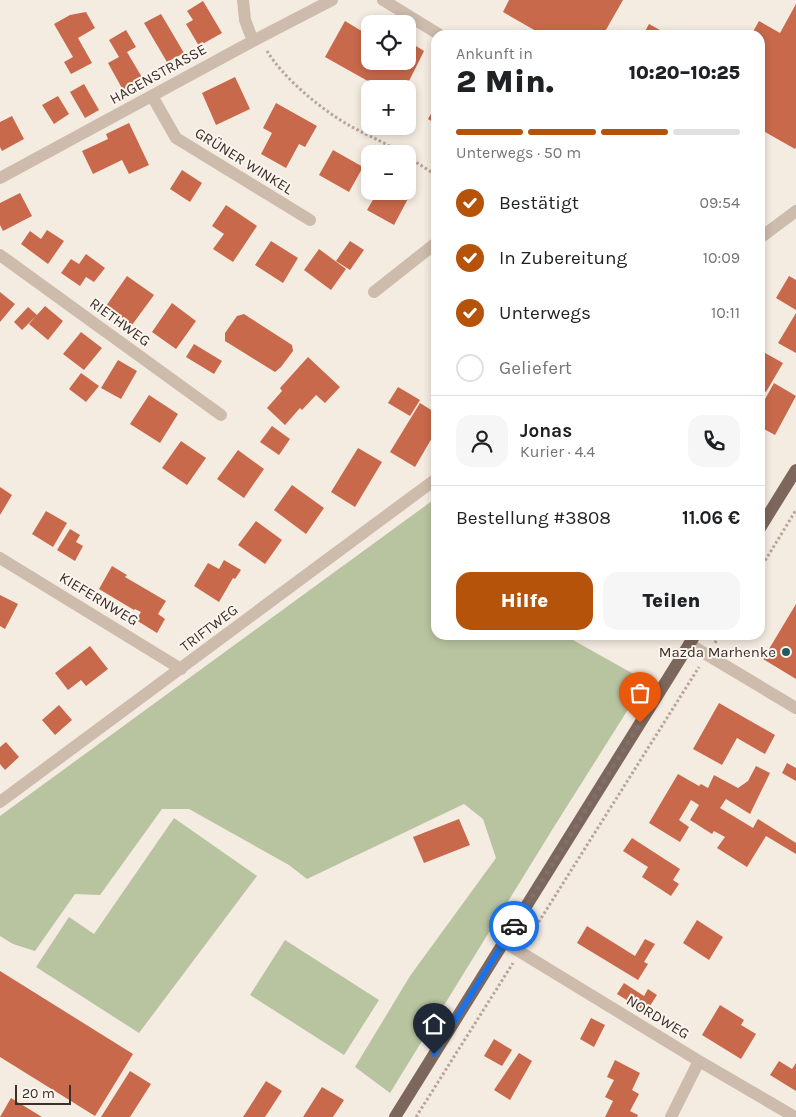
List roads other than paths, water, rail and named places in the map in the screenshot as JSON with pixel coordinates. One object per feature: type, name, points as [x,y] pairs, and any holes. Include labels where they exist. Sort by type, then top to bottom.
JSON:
[{"type":"main road","points":[[765,520],[796,470]]},
{"type":"main road","points":[[395,1117],[692,640]]},
{"type":"street","points":[[243,0],[245,20],[256,39]]},
{"type":"street","name":"HAGENSTRASSE","points":[[0,178],[256,39],[332,0]]},
{"type":"street","points":[[383,0],[432,30]]},
{"type":"street","name":"GRÜNER WINKEL","points":[[152,96],[176,138],[310,220]]},
{"type":"street","points":[[765,231],[796,211]]},
{"type":"street","points":[[374,292],[431,247]]},
{"type":"street","name":"RIETHWEG","points":[[0,254],[221,415]]},
{"type":"street","name":"TRIFTWEG","points":[[0,802],[431,483]]},
{"type":"street","name":"KIEFERNWEG","points":[[0,558],[181,669]]},
{"type":"street","points":[[692,640],[707,655],[796,708]]},
{"type":"street","name":"NORDWEG","points":[[504,942],[795,1117]]},
{"type":"street","points":[[671,1117],[699,1061]]},
{"type":"place","name":"Mazda Marhenke","points":[[786,652]]}]
